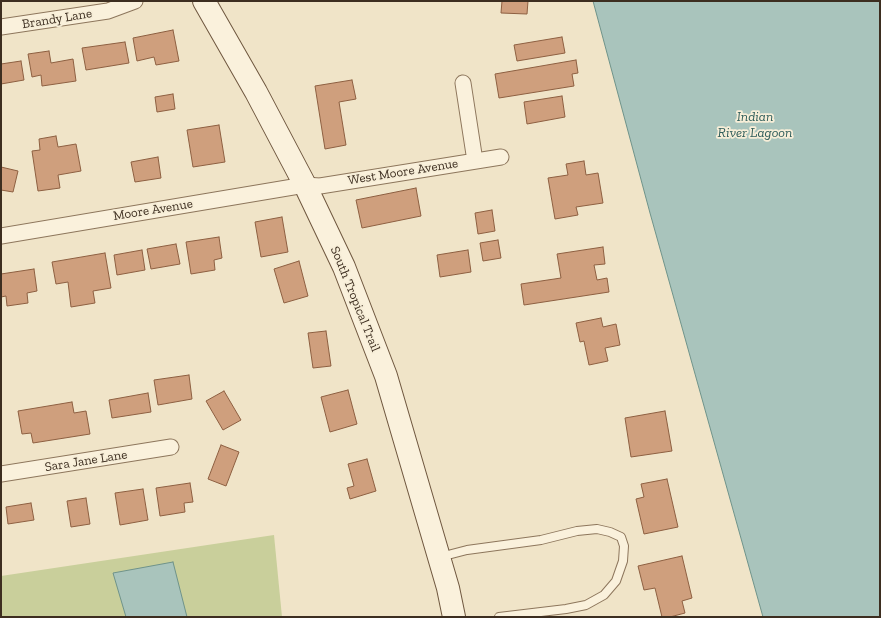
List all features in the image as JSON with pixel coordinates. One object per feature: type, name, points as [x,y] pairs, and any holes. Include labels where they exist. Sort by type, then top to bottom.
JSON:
[{"type":"street","name":"Brandy Lane","points":[[1,27],[108,11],[135,1]]},
{"type":"street","name":"South Tropical Trail","points":[[204,1],[256,92],[305,185],[344,266],[386,376],[439,558],[454,617]]},
{"type":"street","points":[[463,83],[475,161]]},
{"type":"street","name":"West Moore Avenue","points":[[305,185],[320,186],[501,157]]},
{"type":"street","name":"Moore Avenue","points":[[1,236],[305,185]]},
{"type":"street","name":"Sara Jane Lane","points":[[1,474],[171,447]]},
{"type":"lane","points":[[439,558],[467,550],[541,540],[577,531],[596,529],[610,532],[621,537],[624,546],[623,561],[616,581],[604,594],[586,605],[566,609],[499,617]]},
{"type":"green space","points":[[274,535],[282,617],[1,617],[1,576]]},
{"type":"water","name":"Indian River Lagoon","points":[[593,1],[880,1],[880,617],[763,617],[650,213]]},
{"type":"water","points":[[173,562],[187,617],[126,617],[113,573]]},
{"type":"building","points":[[502,1],[528,1],[527,14],[501,13]]},
{"type":"building","points":[[173,30],[179,61],[156,65],[154,57],[137,61],[133,38]]},
{"type":"building","points":[[562,37],[565,53],[517,61],[514,45]]},
{"type":"building","points":[[125,42],[129,63],[86,70],[82,48]]},
{"type":"building","points":[[49,51],[51,63],[73,59],[76,81],[42,86],[41,75],[32,77],[28,54]]},
{"type":"building","points":[[576,60],[578,73],[572,74],[574,86],[499,98],[495,74]]},
{"type":"building","points":[[21,61],[24,80],[1,84],[1,64]]},
{"type":"building","points":[[352,80],[356,99],[339,102],[346,145],[325,149],[315,86]]},
{"type":"building","points":[[173,94],[175,109],[157,112],[155,97]]},
{"type":"building","points":[[562,96],[565,117],[527,124],[524,102]]},
{"type":"building","points":[[219,125],[225,162],[193,167],[187,130]]},
{"type":"building","points":[[56,136],[58,147],[76,144],[81,171],[58,175],[60,188],[38,191],[32,151],[40,150],[39,139]]},
{"type":"building","points":[[158,157],[161,178],[135,182],[131,162]]},
{"type":"building","points":[[584,161],[586,175],[598,173],[603,203],[576,207],[578,215],[555,219],[548,178],[568,175],[566,164]]},
{"type":"building","points":[[1,167],[18,171],[13,192],[1,190]]},
{"type":"building","points":[[416,188],[421,216],[362,228],[356,200]]},
{"type":"building","points":[[492,210],[495,231],[478,234],[475,213]]},
{"type":"building","points":[[282,217],[288,252],[261,257],[255,222]]},
{"type":"building","points":[[219,237],[222,258],[214,260],[215,270],[191,274],[186,242]]},
{"type":"building","points":[[498,240],[501,258],[483,261],[480,243]]},
{"type":"building","points":[[176,244],[180,264],[151,269],[147,249]]},
{"type":"building","points":[[603,247],[605,264],[594,265],[597,280],[607,278],[609,292],[524,305],[521,284],[561,278],[557,254]]},
{"type":"building","points":[[142,250],[145,270],[117,275],[114,255]]},
{"type":"building","points":[[468,250],[471,272],[440,277],[437,255]]},
{"type":"building","points":[[105,253],[111,288],[93,291],[95,303],[71,307],[68,282],[56,284],[52,262]]},
{"type":"building","points":[[299,261],[308,296],[284,303],[274,269]]},
{"type":"building","points":[[34,269],[37,291],[27,293],[28,303],[7,306],[6,296],[1,297],[1,274]]},
{"type":"building","points":[[601,318],[603,327],[616,324],[620,345],[605,348],[608,361],[589,365],[584,341],[580,342],[576,323]]},
{"type":"building","points":[[326,331],[331,366],[313,368],[308,333]]},
{"type":"building","points":[[189,375],[192,399],[158,405],[154,380]]},
{"type":"building","points":[[348,390],[357,424],[330,432],[321,397]]},
{"type":"building","points":[[224,391],[241,420],[223,430],[206,401]]},
{"type":"building","points":[[148,393],[151,412],[112,418],[109,400]]},
{"type":"building","points":[[72,402],[74,413],[86,411],[90,434],[33,443],[31,433],[22,434],[18,411]]},
{"type":"building","points":[[665,411],[672,451],[631,457],[625,418]]},
{"type":"building","points":[[221,445],[239,452],[226,486],[208,479]]},
{"type":"building","points":[[367,459],[376,491],[350,499],[347,488],[354,486],[348,464]]},
{"type":"building","points":[[667,479],[678,527],[644,534],[636,499],[644,497],[641,484]]},
{"type":"building","points":[[190,483],[193,502],[184,503],[185,512],[160,516],[156,488]]},
{"type":"building","points":[[143,489],[148,520],[120,525],[115,493]]},
{"type":"building","points":[[86,498],[90,524],[71,527],[67,501]]},
{"type":"building","points":[[31,503],[34,520],[8,524],[6,507]]},
{"type":"building","points":[[682,556],[692,598],[682,601],[685,613],[670,617],[662,617],[655,588],[644,590],[638,566]]}]
